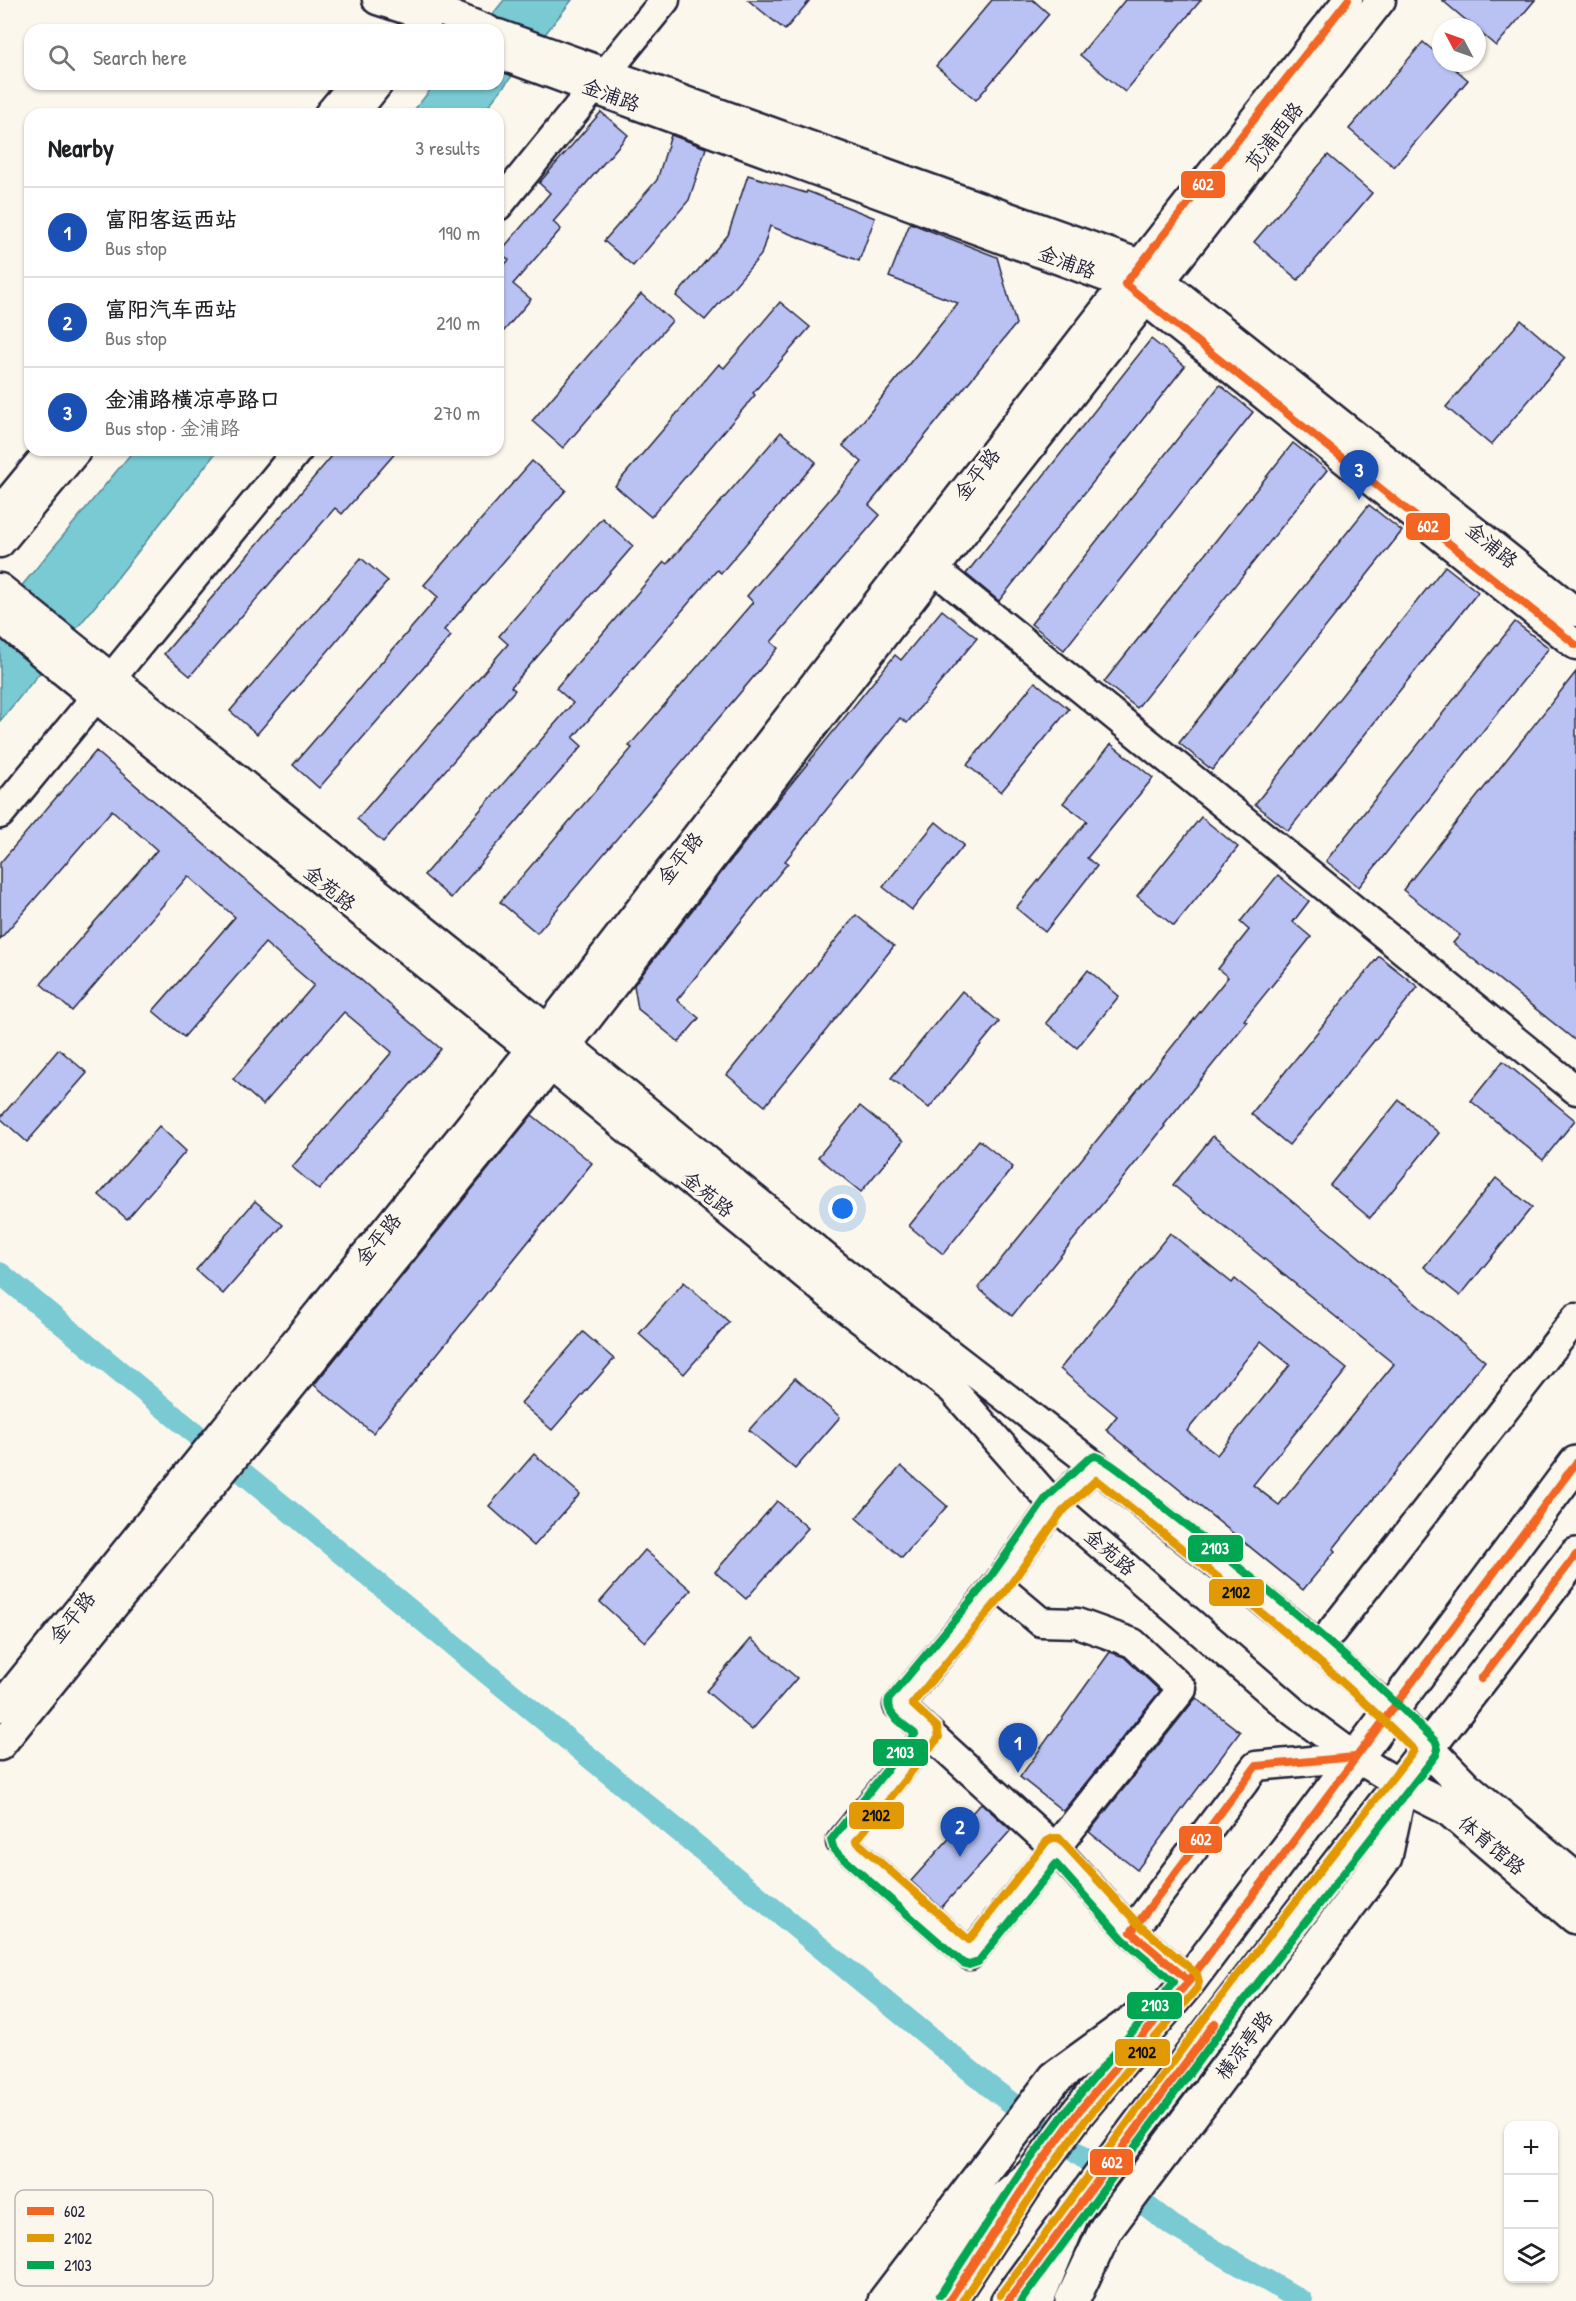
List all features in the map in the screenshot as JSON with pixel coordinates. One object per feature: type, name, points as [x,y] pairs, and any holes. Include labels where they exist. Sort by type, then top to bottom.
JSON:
[{"type":"main road","points":[[949,2301],[1032,2175],[1079,2111],[1189,1980],[1355,1757],[1392,1712],[1576,1463]]},
{"type":"main road","name":"横凉亭路","points":[[1008,2301],[1220,2015],[1576,1555]]},
{"type":"main road","name":"体育馆路","points":[[1428,1749],[1466,1788],[1576,1880]]},
{"type":"main road","name":"横凉亭路","points":[[1072,2301],[1106,2229],[1385,1857],[1400,1784]]},
{"type":"main road","name":"体育馆路","points":[[1400,1784],[1448,1808],[1576,1917]]},
{"type":"main road","points":[[885,2301],[1055,2078],[1189,1980]]},
{"type":"main road","points":[[910,2301],[963,2233],[1032,2175]]},
{"type":"main road","points":[[1036,2301],[1074,2210]]},
{"type":"street","points":[[376,0],[425,17],[458,24]]},
{"type":"street","points":[[504,199],[665,0]]},
{"type":"street","name":"金平路","points":[[250,1418],[299,1378],[549,1048],[1142,282],[1348,0]]},
{"type":"street","name":"苋浦西路","points":[[1142,282],[1381,0]]},
{"type":"street","points":[[504,39],[541,60]]},
{"type":"street","points":[[504,55],[541,60]]},
{"type":"street","name":"金浦路","points":[[541,60],[1142,282],[1576,612]]},
{"type":"street","points":[[334,108],[349,90]]},
{"type":"street","points":[[359,108],[373,90]]},
{"type":"street","name":"金浦路","points":[[1142,282],[1576,645]]},
{"type":"street","points":[[0,511],[45,456]]},
{"type":"street","points":[[0,543],[72,456]]},
{"type":"street","points":[[0,814],[293,456]]},
{"type":"street","points":[[924,562],[1576,1090]]},
{"type":"street","points":[[3,601],[71,662],[549,1048],[1095,1466],[1297,1628],[1392,1712],[1428,1749]]},
{"type":"street","name":"金平路","points":[[0,1707],[191,1490],[549,1048]]},
{"type":"street","name":"金苑路","points":[[549,1048],[843,1306],[952,1389],[1054,1505],[1294,1712],[1355,1757],[1400,1784]]},
{"type":"street","points":[[1332,1631],[1576,1318]]},
{"type":"street","points":[[1095,1466],[1054,1505],[997,1585],[898,1705],[1055,1848],[1131,1932],[1189,1980]]},
{"type":"street","points":[[0,1746],[191,1490]]},
{"type":"street","points":[[929,1733],[841,1842],[970,1955],[1182,1689],[1133,1643],[1077,1623],[1041,1622],[997,1585]]},
{"type":"street","points":[[1131,1932],[1256,1766],[1355,1757]]},
{"type":"water","points":[[504,0],[572,0],[504,86],[504,24],[485,24]]},
{"type":"water","points":[[430,90],[501,90],[487,108],[416,108]]},
{"type":"water","points":[[129,456],[213,456],[96,605],[0,721],[0,612]]},
{"type":"building","points":[[748,0],[810,0],[785,30]]},
{"type":"building","points":[[992,0],[1033,0],[1049,14],[976,100],[936,66]]},
{"type":"building","points":[[1125,0],[1201,0],[1125,92],[1080,55]]},
{"type":"building","points":[[1442,0],[1535,0],[1496,46],[1486,38],[1486,18],[1463,18]]},
{"type":"building","points":[[1423,42],[1432,50],[1432,72],[1459,72],[1468,80],[1394,167],[1349,129]]},
{"type":"building","points":[[601,112],[628,135],[553,222],[561,229],[513,284],[531,299],[504,331],[504,265],[509,260],[504,256],[504,247],[550,193],[539,183]]},
{"type":"building","points":[[671,135],[706,148],[689,200],[633,266],[604,241],[657,180]]},
{"type":"building","points":[[1328,155],[1372,193],[1298,280],[1254,242]]},
{"type":"building","points":[[748,175],[806,193],[807,191],[875,218],[859,261],[770,226],[761,255],[705,320],[676,296],[728,235]]},
{"type":"building","points":[[910,223],[997,257],[1016,324],[869,505],[880,515],[771,642],[778,648],[537,933],[500,902],[632,748],[629,746],[753,602],[747,596],[862,462],[843,446],[958,303],[889,277]]},
{"type":"building","points":[[641,294],[672,321],[563,448],[532,421]]},
{"type":"building","points":[[780,302],[810,327],[651,517],[615,486],[719,364],[724,368]]},
{"type":"building","points":[[1521,320],[1565,358],[1491,445],[1446,407]]},
{"type":"building","points":[[1151,339],[1185,366],[999,601],[966,574]]},
{"type":"building","points":[[1220,385],[1253,412],[1064,650],[1031,624]]},
{"type":"building","points":[[781,432],[816,462],[721,573],[717,570],[573,738],[582,746],[451,898],[424,875],[573,703],[556,688],[664,562],[667,564]]},
{"type":"building","points":[[1293,443],[1327,470],[1137,708],[1104,682]]},
{"type":"building","points":[[332,456],[393,456],[342,514],[335,508],[190,676],[164,654]]},
{"type":"building","points":[[532,461],[566,490],[444,630],[451,636],[319,788],[293,765],[438,597],[424,585]]},
{"type":"building","points":[[1369,505],[1402,531],[1212,770],[1179,743]]},
{"type":"building","points":[[602,518],[633,546],[511,687],[515,690],[383,842],[357,819],[508,644],[499,636]]},
{"type":"building","points":[[361,558],[388,581],[257,734],[230,711]]},
{"type":"building","points":[[1445,566],[1478,592],[1288,831],[1255,804]]},
{"type":"building","points":[[942,610],[977,638],[907,723],[900,718],[785,861],[788,863],[677,1000],[699,1018],[679,1042],[638,1009],[634,985],[770,810],[895,655],[901,660]]},
{"type":"building","points":[[1515,622],[1549,648],[1359,887],[1326,861]]},
{"type":"building","points":[[1576,672],[1576,1041],[1453,943],[1460,935],[1403,890]]},
{"type":"building","points":[[1035,682],[1069,709],[1001,792],[967,765]]},
{"type":"building","points":[[1111,744],[1153,778],[1087,858],[1097,866],[1045,932],[1016,908],[1087,821],[1063,803]]},
{"type":"building","points":[[96,751],[441,1049],[319,1190],[292,1167],[392,1052],[344,1012],[263,1105],[233,1079],[314,985],[265,943],[184,1037],[153,1011],[235,917],[188,876],[72,1011],[41,984],[157,850],[112,810],[0,939],[0,863]]},
{"type":"building","points":[[1201,817],[1238,847],[1174,926],[1137,896]]},
{"type":"building","points":[[936,822],[964,845],[912,910],[883,887]]},
{"type":"building","points":[[1278,875],[1309,901],[1293,922],[1311,937],[1244,1020],[1247,1022],[1165,1126],[1012,1316],[978,1288],[1228,977],[1218,969],[1249,930],[1240,922]]},
{"type":"building","points":[[856,915],[894,946],[765,1106],[727,1075]]},
{"type":"building","points":[[1379,956],[1418,987],[1289,1145],[1251,1114]]},
{"type":"building","points":[[1088,970],[1119,996],[1077,1048],[1046,1023]]},
{"type":"building","points":[[962,991],[999,1022],[929,1108],[891,1078]]},
{"type":"building","points":[[59,1049],[87,1073],[27,1142],[0,1118]]},
{"type":"building","points":[[1503,1061],[1575,1120],[1543,1160],[1471,1101]]},
{"type":"building","points":[[1399,1100],[1439,1133],[1370,1218],[1330,1185]]},
{"type":"building","points":[[860,1106],[903,1141],[861,1192],[818,1157]]},
{"type":"building","points":[[532,1115],[592,1163],[373,1433],[314,1385]]},
{"type":"building","points":[[159,1126],[186,1151],[127,1219],[99,1195]]},
{"type":"building","points":[[1213,1136],[1485,1361],[1333,1549],[1335,1551],[1303,1590],[1106,1430],[1117,1416],[1060,1369],[1170,1233],[1232,1283],[1235,1279],[1347,1369],[1253,1485],[1279,1505],[1394,1364],[1173,1185]],"holes":[[[1261,1341],[1290,1365],[1217,1455],[1187,1431]]]},
{"type":"building","points":[[979,1140],[1013,1167],[943,1254],[909,1226]]},
{"type":"building","points":[[1496,1178],[1532,1207],[1460,1296],[1424,1267]]},
{"type":"building","points":[[255,1201],[283,1225],[223,1294],[196,1270]]},
{"type":"building","points":[[684,1282],[729,1322],[684,1374],[639,1334]]},
{"type":"building","points":[[583,1332],[614,1359],[552,1430],[521,1403]]},
{"type":"building","points":[[795,1378],[840,1417],[795,1469],[749,1430]]},
{"type":"building","points":[[534,1454],[580,1494],[534,1546],[489,1506]]},
{"type":"building","points":[[901,1466],[947,1506],[902,1558],[856,1518]]},
{"type":"building","points":[[777,1501],[808,1528],[746,1599],[715,1572]]},
{"type":"building","points":[[645,1550],[691,1590],[645,1642],[600,1602]]},
{"type":"building","points":[[751,1639],[797,1678],[752,1730],[706,1691]]},
{"type":"building","points":[[1110,1652],[1124,1657],[1160,1691],[1063,1811],[1020,1777]]},
{"type":"building","points":[[1196,1698],[1240,1732],[1137,1870],[1089,1832]]},
{"type":"building","points":[[981,1803],[1011,1830],[941,1908],[911,1881]]},
{"type":"waterway","points":[[0,1273],[989,2086],[1173,2226],[1302,2301]]},
{"type":"transit line","name":"602","points":[[1348,0],[1125,284],[1576,645]]},
{"type":"transit line","name":"2103","points":[[940,2295],[1023,2169],[1071,2105],[1174,1982],[1123,1939],[1056,1864],[978,1962],[969,1965],[963,1963],[834,1850],[831,1840],[915,1734],[892,1714],[888,1704],[889,1699],[989,1579],[1046,1498],[1089,1458],[1096,1456],[1132,1480],[1306,1622],[1404,1711],[1436,1742],[1438,1749],[1436,1755],[1228,2021],[1021,2301]]},
{"type":"transit line","name":"602","points":[[949,2301],[1032,2175],[1079,2111],[1189,1981],[1576,1463]]},
{"type":"transit line","name":"2102","points":[[962,2301],[1041,2181],[1087,2118],[1197,1988],[1199,1982],[1197,1974],[1138,1924],[1059,1838],[1047,1841],[969,1940],[856,1841],[939,1737],[937,1727],[912,1704],[1005,1592],[1062,1512],[1096,1480],[1299,1644],[1414,1750],[1212,2009],[1000,2295]]},
{"type":"transit line","name":"602","points":[[1481,1679],[1576,1555]]},
{"type":"transit line","name":"602","points":[[1189,1981],[1131,1932],[1256,1766],[1355,1757]]},
{"type":"transit line","name":"602","points":[[1008,2301],[1215,2023]]},
{"type":"place","name":"金浦路横凉亭路口","points":[[1359,500]]},
{"type":"place","name":"富阳客运西站","points":[[1018,1773]]},
{"type":"place","name":"富阳汽车西站","points":[[960,1857]]}]
